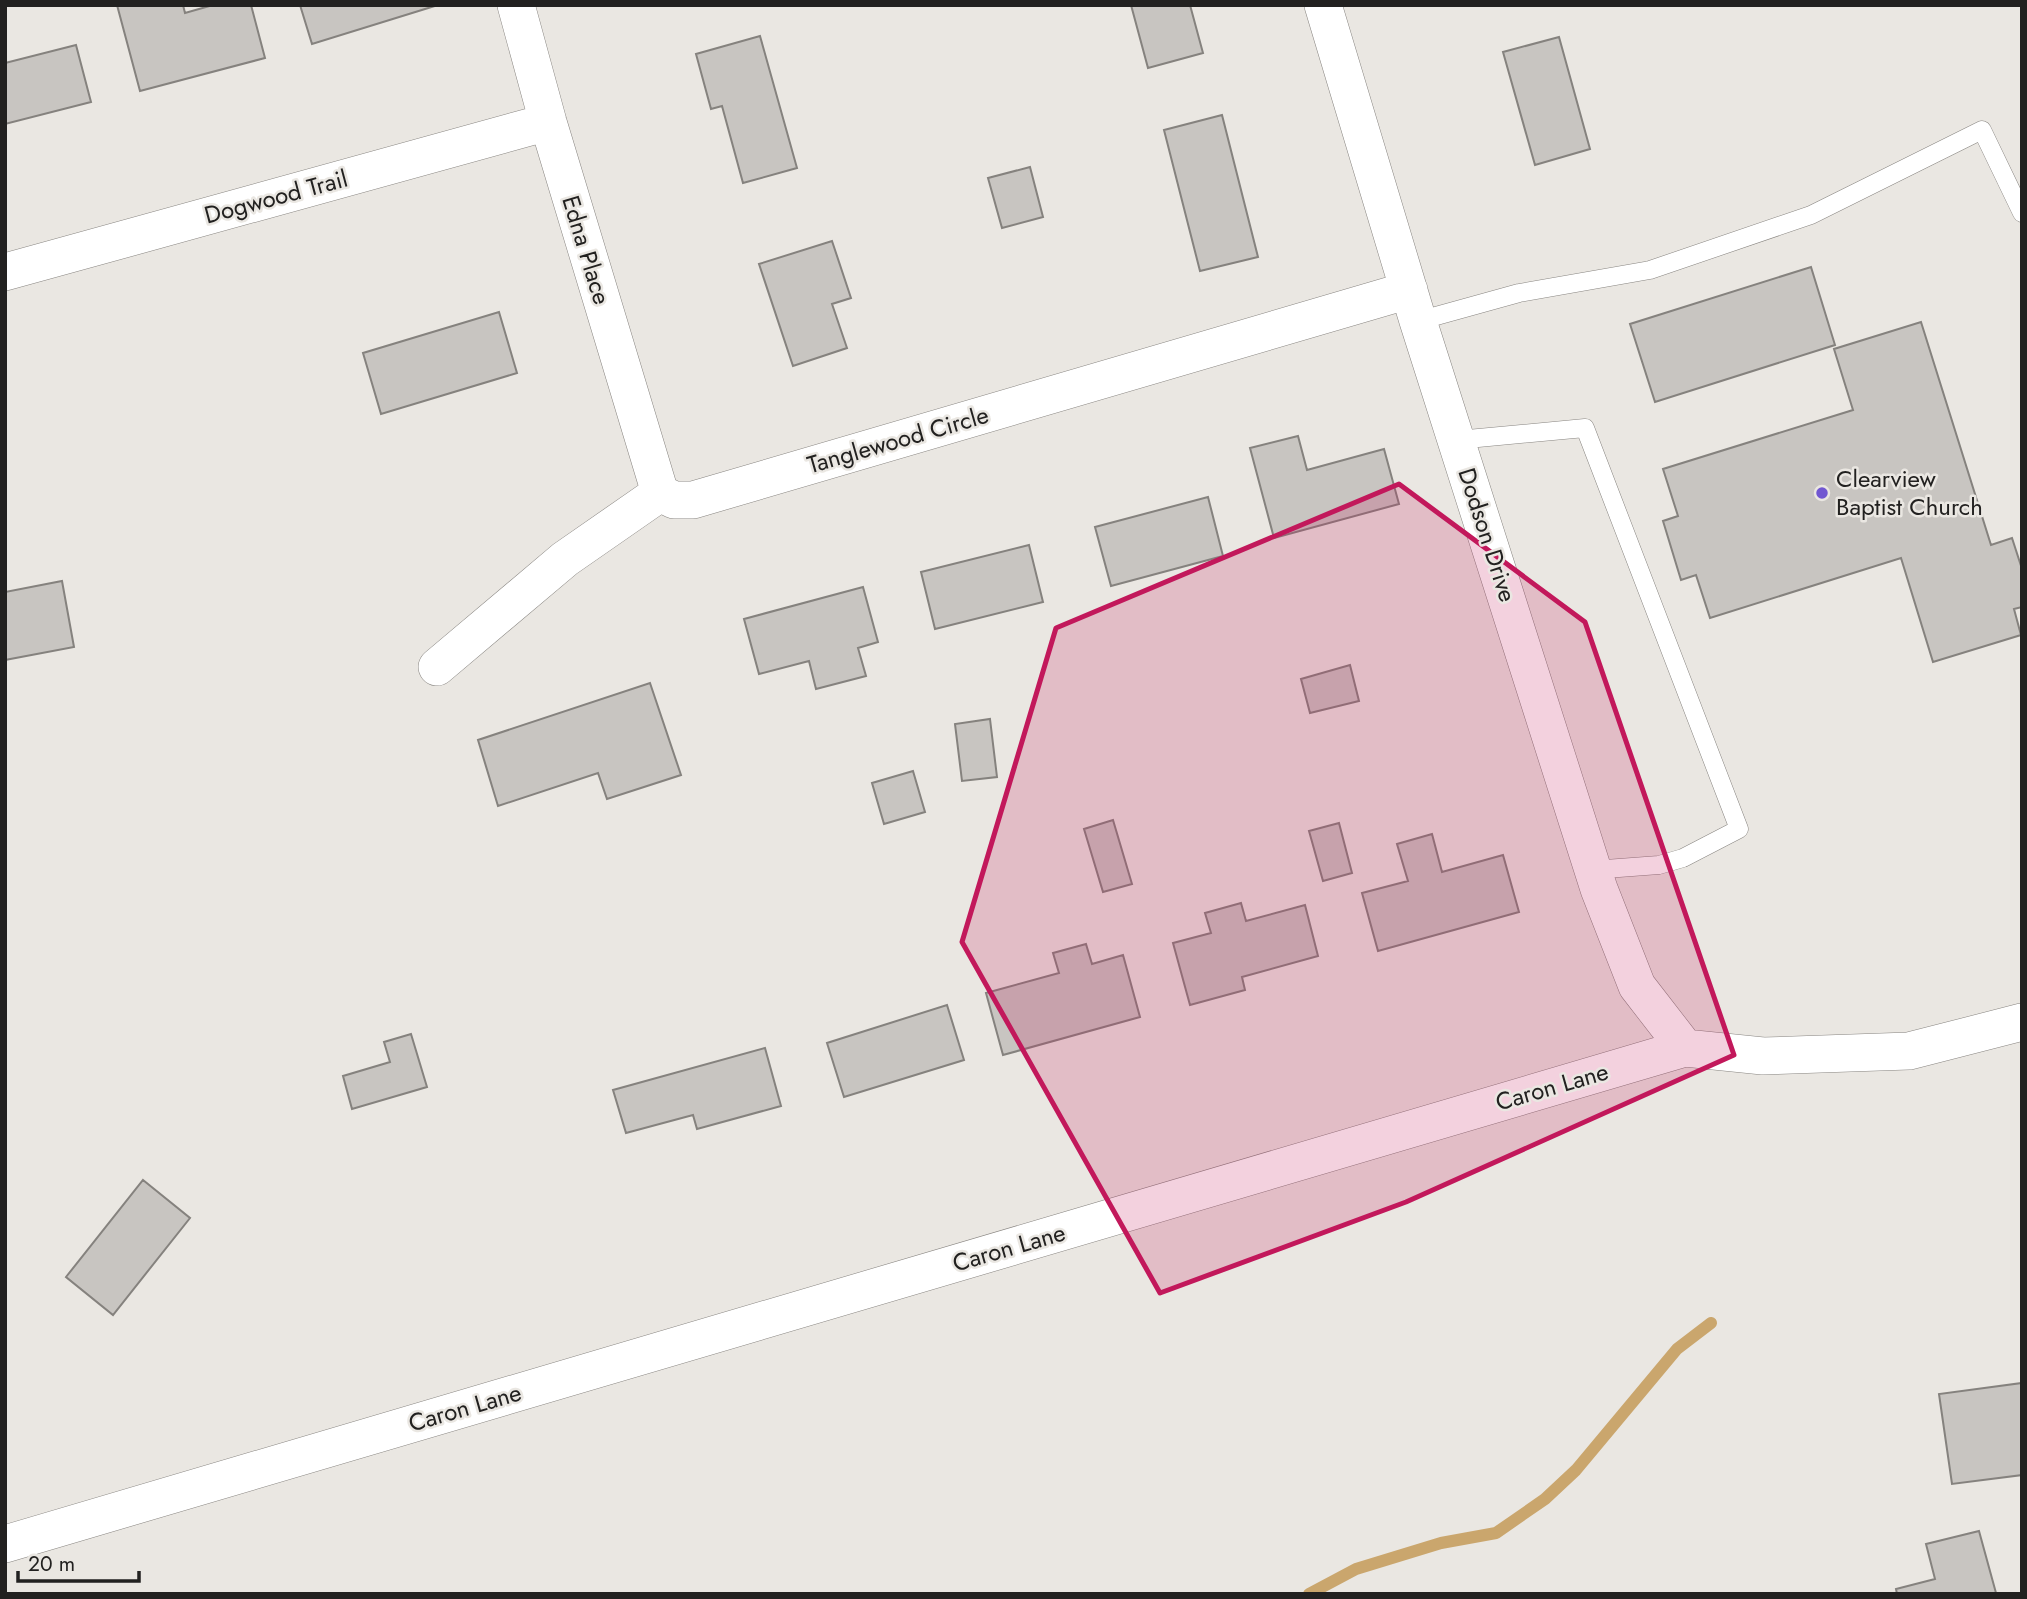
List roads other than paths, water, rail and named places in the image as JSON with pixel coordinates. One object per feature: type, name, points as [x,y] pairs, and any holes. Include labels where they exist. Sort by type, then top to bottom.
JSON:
[{"type":"street","name":"Edna Place","points":[[516,5],[548,122],[660,493]]},
{"type":"street","name":"Dodson Drive","points":[[1323,5],[1414,306],[1592,870],[1637,986],[1685,1048]]},
{"type":"street","name":"Dogwood Trail","points":[[5,272],[548,122]]},
{"type":"street","name":"Tanglewood Circle","points":[[660,493],[674,500],[693,500],[1414,306]]},
{"type":"street","points":[[437,667],[565,559],[660,493]]},
{"type":"street","name":"Caron Lane","points":[[5,1544],[1685,1048],[1763,1056],[1909,1051],[2022,1022]]},
{"type":"lane","points":[[1414,306],[1519,293],[1650,270],[1811,215],[1982,130],[2022,212]]},
{"type":"lane","points":[[1457,440],[1585,428],[1739,829],[1683,858],[1659,865],[1592,870]]},
{"type":"waterway","points":[[1309,1594],[1356,1569],[1441,1543],[1496,1533],[1545,1499],[1576,1470],[1677,1349],[1711,1323]]},
{"type":"place","name":"Clearview Baptist Church","points":[[1822,493]]}]
